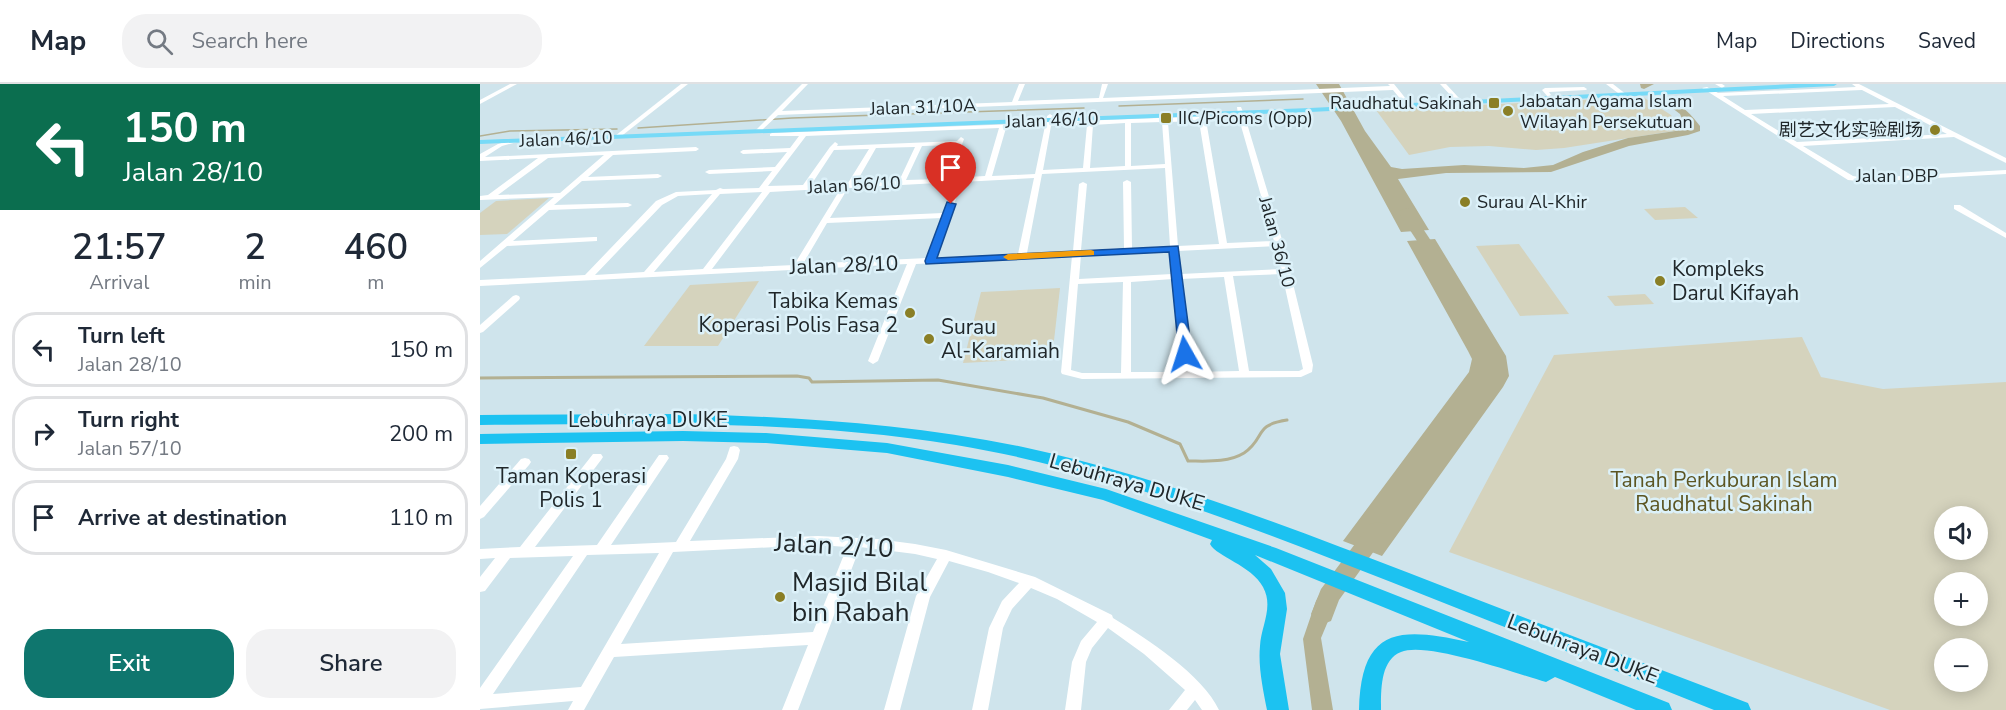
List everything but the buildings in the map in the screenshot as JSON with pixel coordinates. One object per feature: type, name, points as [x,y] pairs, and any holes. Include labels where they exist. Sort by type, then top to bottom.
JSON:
[{"type":"highway","name":"Lebuhraya DUKE","points":[[480,420],[780,421],[857,426],[1020,452],[1121,477],[1218,508],[1740,710]]},
{"type":"highway","name":"Lebuhraya DUKE","points":[[480,438],[683,436],[766,438],[887,448],[1008,471],[1106,495],[1303,566],[1661,710]]},
{"type":"highway","points":[[1157,514],[1245,556],[1268,579],[1277,604],[1270,644],[1272,679],[1278,710]]},
{"type":"highway","points":[[1370,710],[1372,678],[1380,660],[1387,651],[1401,642],[1433,643],[1612,690]]},
{"type":"main road","points":[[1707,89],[1720,85],[1770,84]]},
{"type":"main road","points":[[1622,93],[1834,84]]},
{"type":"main road","name":"Jalan 46/10","points":[[485,142],[619,135],[773,121],[1048,120],[1240,113],[1457,99],[1622,93]]},
{"type":"main road","name":"Jalan 46/10","points":[[1402,103],[1622,93]]},
{"type":"main road","name":"Jalan 46/10","points":[[485,142],[619,135]]},
{"type":"street","points":[[480,100],[514,84]]},
{"type":"street","points":[[619,135],[685,84]]},
{"type":"street","points":[[773,121],[805,84]]},
{"type":"street","points":[[773,121],[812,84]]},
{"type":"street","points":[[1014,102],[1022,84]]},
{"type":"street","points":[[1101,97],[1105,84]]},
{"type":"street","points":[[1185,84],[1186,95]]},
{"type":"street","points":[[1443,84],[1457,99]]},
{"type":"street","points":[[1609,84],[1622,93]]},
{"type":"street","points":[[1855,84],[2006,160]]},
{"type":"street","points":[[1388,86],[1402,103]]},
{"type":"street","name":"Jalan 31/10A","points":[[1014,102],[1388,86]]},
{"type":"street","points":[[1716,95],[1864,88]]},
{"type":"street","points":[[1548,95],[1545,90],[1584,89]]},
{"type":"street","name":"Jalan DBP","points":[[1707,89],[1843,174],[1858,179],[2006,172]]},
{"type":"street","name":"Jalan 31/10A","points":[[773,121],[1014,102],[1186,95]]},
{"type":"street","points":[[1744,112],[1896,105]]},
{"type":"street","name":"Jalan 46/10","points":[[773,121],[804,134],[1003,126],[1048,120],[1090,123],[1165,120],[1240,113]]},
{"type":"street","name":"Jalan 36/10","points":[[1240,113],[1279,243],[1308,365],[1308,370],[1301,374],[1244,374]]},
{"type":"street","points":[[1202,118],[1223,246]]},
{"type":"street","points":[[1022,256],[1048,120]]},
{"type":"street","points":[[1165,120],[1174,249],[1188,374]]},
{"type":"street","points":[[1128,121],[1128,168]]},
{"type":"street","points":[[1086,170],[1090,123]]},
{"type":"street","points":[[988,179],[1003,126]]},
{"type":"street","points":[[945,181],[965,128]]},
{"type":"street","points":[[806,187],[845,132]]},
{"type":"street","points":[[706,271],[804,134]]},
{"type":"street","points":[[1794,144],[1956,135]]},
{"type":"street","points":[[485,142],[480,158],[696,149]]},
{"type":"street","points":[[832,148],[959,143]]},
{"type":"street","points":[[902,182],[920,144]]},
{"type":"street","points":[[797,267],[874,146]]},
{"type":"street","points":[[743,152],[791,150]]},
{"type":"street","points":[[480,265],[611,153]]},
{"type":"street","points":[[491,197],[546,156]]},
{"type":"street","name":"Jalan 56/10","points":[[588,277],[659,202],[671,195],[685,192],[988,179],[1086,170],[1168,166]]},
{"type":"street","points":[[710,172],[777,169]]},
{"type":"street","points":[[581,179],[658,176]]},
{"type":"street","points":[[930,261],[960,180]]},
{"type":"street","points":[[1127,182],[1128,251]]},
{"type":"street","points":[[1083,184],[1066,372],[1082,376],[1244,374],[1228,274]]},
{"type":"street","points":[[647,274],[720,190]]},
{"type":"street","points":[[480,198],[562,195]]},
{"type":"street","points":[[547,208],[627,205]]},
{"type":"street","points":[[1957,207],[2006,236]]},
{"type":"street","points":[[825,221],[947,215]]},
{"type":"street","points":[[505,244],[594,239]]},
{"type":"street","name":"Jalan 28/10","points":[[480,283],[1279,243]]},
{"type":"street","points":[[873,361],[912,262]]},
{"type":"street","points":[[1074,282],[1285,271]]},
{"type":"street","points":[[1126,375],[1127,279]]},
{"type":"street","points":[[480,330],[516,298]]},
{"type":"street","points":[[576,710],[674,547],[732,459],[734,450]]},
{"type":"street","points":[[524,552],[597,457]]},
{"type":"street","points":[[602,548],[663,458]]},
{"type":"street","points":[[480,514],[525,462]]},
{"type":"street","name":"Jalan 2/10","points":[[480,554],[780,541],[855,543],[946,555],[992,567],[1030,581],[1107,619],[1148,647],[1212,710]]},
{"type":"street","points":[[790,710],[855,543]]},
{"type":"street","points":[[480,700],[584,550]]},
{"type":"street","points":[[480,587],[506,553]]},
{"type":"street","points":[[892,710],[923,596],[946,555]]},
{"type":"street","points":[[980,710],[996,628],[1007,605],[1030,581]]},
{"type":"street","points":[[1073,710],[1079,662],[1086,645],[1107,619]]},
{"type":"street","points":[[610,651],[818,638]]},
{"type":"street","points":[[1177,710],[1194,690]]},
{"type":"street","points":[[480,700],[585,693]]},
{"type":"green space","points":[[1643,97],[1671,115],[1680,130],[1564,148],[1536,150],[1489,146],[1450,147],[1409,155],[1376,110]]},
{"type":"green space","points":[[549,198],[507,234],[480,235],[480,213],[496,201]]},
{"type":"green space","points":[[1685,207],[1698,218],[1655,220],[1644,209]]},
{"type":"green space","points":[[1519,244],[1569,314],[1520,316],[1476,246]]},
{"type":"green space","points":[[759,281],[718,346],[644,346],[690,285]]},
{"type":"green space","points":[[1060,288],[1052,358],[963,363],[981,292]]},
{"type":"green space","points":[[1645,294],[1654,304],[1615,306],[1607,296]]},
{"type":"green space","name":"Tanah Perkuburan Islam Raudhatul Sakinah","points":[[1802,337],[1821,377],[1883,389],[2006,382],[2006,710],[1890,710],[1449,552],[1554,355]]},
{"type":"shaded area","points":[[1316,84],[1339,84],[1365,131],[1391,167],[1402,169],[1464,165],[1524,168],[1553,165],[1583,152],[1628,138],[1682,130],[1685,126],[1680,114],[1659,98],[1665,98],[1682,107],[1700,126],[1700,131],[1629,146],[1551,172],[1446,173],[1398,179],[1429,230],[1401,232],[1341,121]]},
{"type":"shaded area","points":[[1435,239],[1506,356],[1509,376],[1382,556],[1343,541],[1469,372],[1472,359],[1407,241]]},
{"type":"shaded area","points":[[1323,588],[1339,595],[1321,638],[1333,710],[1312,710],[1303,639]]},
{"type":"waterway","points":[[1644,86],[1649,84]]},
{"type":"waterway","points":[[1119,106],[1303,99]]},
{"type":"waterway","points":[[638,128],[792,118],[1084,108]]},
{"type":"waterway","points":[[480,136],[510,131],[617,129]]},
{"type":"waterway","points":[[1405,212],[1436,259]]},
{"type":"waterway","points":[[480,378],[797,376],[809,378],[812,382],[938,380],[1043,398],[1128,422],[1180,444],[1188,461],[1217,461],[1238,456],[1251,447],[1269,425],[1287,420]]},
{"type":"waterway","points":[[1323,614],[1329,596],[1378,530]]},
{"type":"slow traffic","points":[[1008,257],[1091,253]]},
{"type":"place","name":"Raudhatul Sakinah","points":[[1494,103]]},
{"type":"place","name":"Jabatan Agama Islam Wilayah Persekutuan","points":[[1508,111]]},
{"type":"place","name":"IIC/Picoms (Opp)","points":[[1166,118]]},
{"type":"place","name":"剧艺文化实验剧场","points":[[1935,130]]},
{"type":"place","name":"Surau Al-Khir","points":[[1465,202]]},
{"type":"place","name":"Kompleks Darul Kifayah","points":[[1660,281]]},
{"type":"place","name":"Tabika Kemas Koperasi Polis Fasa 2","points":[[910,313]]},
{"type":"place","name":"Surau Al-Karamiah","points":[[929,339]]},
{"type":"place","name":"Taman Koperasi Polis 1","points":[[571,454]]},
{"type":"place","name":"Masjid Bilal bin Rabah","points":[[780,597]]},
{"type":"route","points":[[951,204],[930,261],[1174,249],[1185,354]]}]
